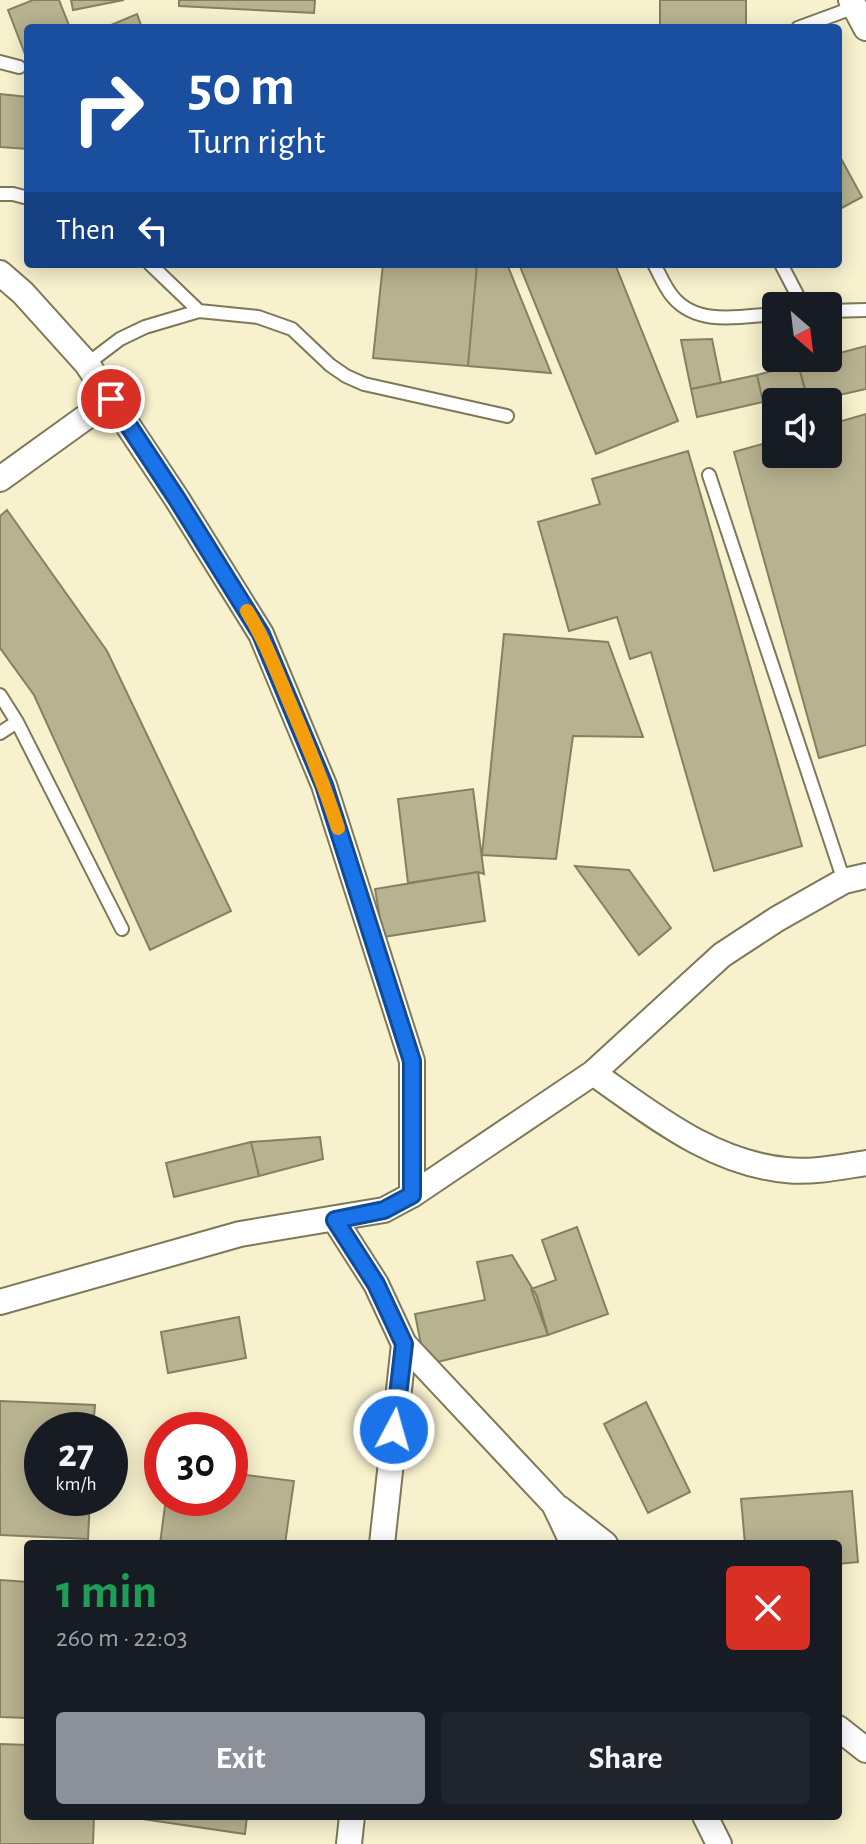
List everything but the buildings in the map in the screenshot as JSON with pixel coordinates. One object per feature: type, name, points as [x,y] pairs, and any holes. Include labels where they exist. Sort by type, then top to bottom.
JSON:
[{"type":"street","points":[[0,273],[23,293],[87,364],[177,499],[261,634],[324,785],[412,1061],[412,1195]]},
{"type":"street","points":[[0,479],[111,399]]},
{"type":"street","points":[[0,1302],[240,1234],[384,1210],[412,1195],[593,1073],[722,955],[777,919],[855,878]]},
{"type":"street","points":[[593,1073],[680,1134],[738,1161],[787,1171],[866,1163]]},
{"type":"street","points":[[335,1220],[376,1284],[404,1344],[554,1504],[600,1540]]},
{"type":"street","points":[[382,1540],[404,1344]]},
{"type":"street","points":[[554,1504],[571,1540]]},
{"type":"street","points":[[842,1731],[866,1750]]},
{"type":"street","points":[[349,1844],[352,1820]]},
{"type":"street","points":[[707,1820],[719,1844]]},
{"type":"lane","points":[[813,24],[858,12]]},
{"type":"lane","points":[[0,62],[19,67]]},
{"type":"lane","points":[[0,194],[24,197]]},
{"type":"lane","points":[[154,268],[199,311]]},
{"type":"lane","points":[[656,268],[673,296],[689,312],[712,317],[762,315]]},
{"type":"lane","points":[[783,268],[796,292]]},
{"type":"lane","points":[[842,311],[866,310]]},
{"type":"lane","points":[[87,364],[120,339],[145,327],[199,311],[258,317],[292,329],[330,365],[364,384],[507,416]]},
{"type":"lane","points":[[709,475],[855,878]]},
{"type":"lane","points":[[0,695],[17,722],[122,929]]},
{"type":"lane","points":[[0,733],[17,722]]},
{"type":"slow traffic","points":[[247,611],[272,659],[324,785],[338,828]]},
{"type":"route","points":[[111,399],[261,634],[324,785],[412,1061],[412,1195],[384,1210],[335,1220],[376,1284],[404,1344],[394,1430]]}]
